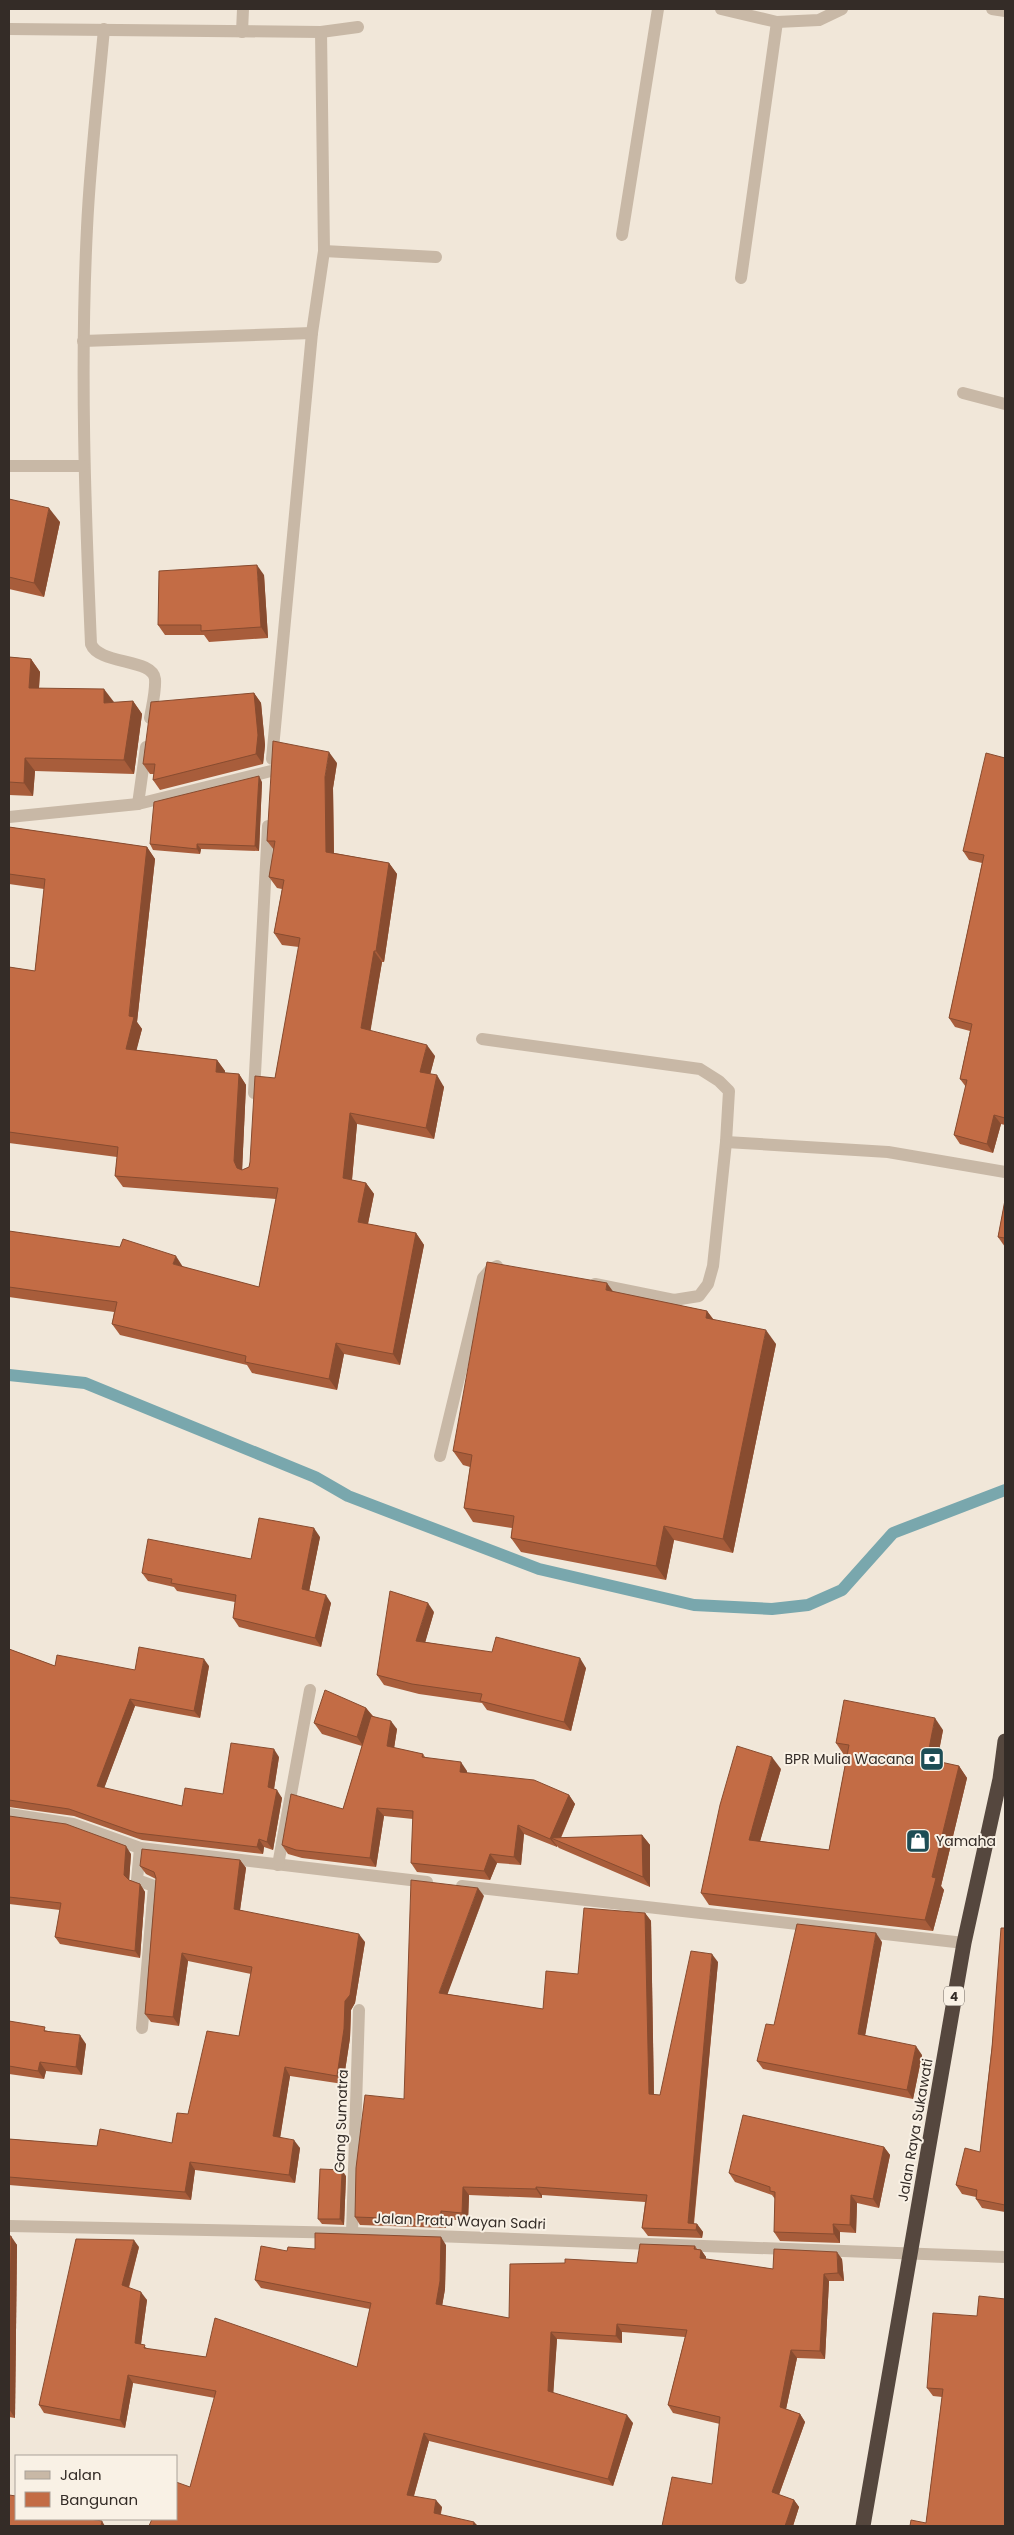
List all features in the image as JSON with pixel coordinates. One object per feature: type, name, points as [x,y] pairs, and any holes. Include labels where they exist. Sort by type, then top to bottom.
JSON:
[{"type":"highway","name":"Jalan Raya Sukawati","points":[[864,2526],[964,1943],[1002,1779],[1005,1741]]},
{"type":"street","points":[[242,32],[243,9]]},
{"type":"street","points":[[622,234],[658,9]]},
{"type":"street","points":[[721,9],[777,22],[819,20],[840,9]]},
{"type":"street","points":[[992,9],[1005,11]]},
{"type":"street","points":[[741,278],[777,22]]},
{"type":"street","points":[[9,29],[322,32],[358,27]]},
{"type":"street","points":[[104,29],[87,227],[83,341],[83,466],[91,644],[96,652],[142,666],[153,672],[155,679],[138,804]]},
{"type":"street","points":[[9,817],[138,804],[271,775],[312,333],[324,251],[322,32]]},
{"type":"street","points":[[324,251],[436,257]]},
{"type":"street","points":[[83,341],[312,333]]},
{"type":"street","points":[[963,394],[1005,404]]},
{"type":"street","points":[[9,466],[83,466]]},
{"type":"street","points":[[254,1104],[269,810]]},
{"type":"street","points":[[482,1039],[700,1069],[719,1080],[729,1091],[726,1142],[713,1266],[708,1284],[699,1296],[674,1300],[580,1281]]},
{"type":"street","points":[[726,1142],[888,1152],[1005,1172]]},
{"type":"street","points":[[440,1456],[483,1278],[497,1266],[508,1267]]},
{"type":"street","points":[[278,1865],[310,1690]]},
{"type":"street","points":[[9,1814],[74,1824],[140,1848],[964,1943]]},
{"type":"street","points":[[140,1848],[137,1880],[154,1886],[142,2028]]},
{"type":"street","name":"Gang Sumatra","points":[[352,2233],[359,2010]]},
{"type":"street","name":"Jalan Pratu Wayan Sadri","points":[[9,2226],[352,2233],[911,2252],[1005,2257]]},
{"type":"building","points":[[9,499],[49,508],[34,583],[9,577]]},
{"type":"building","points":[[257,565],[261,627],[201,631],[201,625],[158,625],[159,571]]},
{"type":"building","points":[[9,657],[31,659],[29,688],[104,689],[104,703],[133,701],[124,760],[25,758],[24,783],[9,782]]},
{"type":"building","points":[[254,693],[258,735],[256,754],[153,780],[155,764],[143,764],[151,702]]},
{"type":"building","points":[[273,741],[329,752],[325,777],[326,852],[389,863],[376,951],[374,951],[361,1028],[427,1045],[420,1072],[437,1075],[426,1128],[350,1113],[343,1178],[366,1183],[358,1222],[416,1233],[393,1354],[336,1343],[329,1379],[245,1362],[246,1356],[112,1324],[117,1302],[9,1287],[9,1231],[120,1247],[123,1239],[176,1256],[173,1264],[259,1287],[278,1188],[115,1176],[118,1147],[9,1132],[9,967],[35,971],[45,879],[9,874],[9,827],[147,847],[129,1016],[134,1017],[126,1049],[217,1060],[216,1072],[239,1074],[234,1161],[237,1168],[242,1170],[249,1167],[250,1162],[255,1076],[275,1078],[300,938],[274,933],[284,880],[269,877],[275,841],[267,841]]},
{"type":"building","points":[[986,753],[1005,758],[1005,1118],[994,1115],[987,1144],[954,1135],[967,1080],[960,1079],[972,1024],[949,1018],[984,855],[963,851]]},
{"type":"building","points":[[259,776],[255,846],[197,844],[197,849],[150,844],[154,802]]},
{"type":"building","points":[[1005,1200],[1005,1238],[998,1237]]},
{"type":"building","points":[[487,1262],[607,1283],[606,1290],[707,1311],[706,1318],[766,1330],[723,1539],[664,1526],[656,1566],[511,1538],[514,1516],[464,1508],[472,1455],[453,1451]]},
{"type":"building","points":[[259,1518],[314,1528],[302,1589],[326,1595],[315,1638],[233,1618],[236,1595],[171,1583],[172,1579],[142,1573],[148,1539],[251,1559]]},
{"type":"building","points":[[390,1591],[428,1603],[416,1641],[492,1652],[496,1637],[580,1658],[564,1722],[480,1701],[482,1694],[412,1684],[377,1675]]},
{"type":"building","points":[[139,1647],[204,1659],[194,1711],[130,1699],[97,1786],[182,1806],[185,1788],[223,1794],[231,1743],[274,1749],[268,1787],[277,1790],[267,1842],[259,1839],[257,1847],[137,1833],[69,1809],[9,1800],[9,1649],[55,1666],[57,1655],[135,1670]]},
{"type":"building","points":[[325,1690],[366,1708],[357,1737],[314,1723]]},
{"type":"building","points":[[844,1700],[935,1718],[927,1759],[959,1766],[932,1877],[936,1878],[925,1920],[701,1893],[720,1805],[737,1746],[772,1757],[749,1840],[829,1850],[849,1745],[836,1743]]},
{"type":"building","points":[[371,1716],[391,1721],[387,1746],[423,1754],[422,1757],[461,1762],[460,1772],[534,1780],[569,1795],[550,1839],[518,1825],[514,1857],[490,1854],[484,1871],[411,1863],[413,1811],[377,1808],[370,1858],[296,1850],[282,1845],[291,1794],[343,1809]]},
{"type":"building","points":[[9,1816],[66,1824],[126,1846],[124,1875],[129,1880],[140,1884],[135,1951],[55,1937],[61,1903],[9,1897]]},
{"type":"building","points":[[642,1835],[643,1877],[551,1838]]},
{"type":"building","points":[[142,1849],[240,1860],[234,1909],[359,1934],[350,1995],[345,2001],[344,2029],[337,2076],[285,2067],[273,2136],[294,2140],[289,2175],[190,2162],[185,2192],[9,2177],[9,2139],[97,2146],[100,2129],[172,2143],[177,2113],[188,2114],[207,2031],[239,2036],[252,1967],[182,1953],[173,2017],[145,2014],[156,1878],[154,1872],[140,1866]]},
{"type":"building","points":[[411,1880],[478,1888],[439,1993],[543,2009],[546,1971],[578,1974],[584,1908],[645,1913],[649,2094],[660,2095],[691,1951],[712,1954],[688,2223],[697,2224],[696,2230],[642,2228],[647,2195],[536,2187],[536,2189],[463,2187],[462,2213],[441,2211],[440,2220],[355,2217],[356,2168],[365,2095],[404,2099]]},
{"type":"building","points":[[797,1924],[876,1933],[858,2034],[916,2046],[907,2090],[757,2061],[766,2024],[774,2025]]},
{"type":"building","points":[[1001,1928],[1005,1928],[1005,2205],[976,2199],[977,2190],[956,2185],[965,2148],[980,2152],[992,2048]]},
{"type":"building","points":[[9,2021],[45,2027],[44,2031],[80,2035],[76,2067],[40,2062],[38,2071],[9,2066]]},
{"type":"building","points":[[743,2115],[884,2147],[873,2199],[851,2195],[850,2225],[833,2224],[834,2234],[774,2232],[775,2192],[770,2191],[770,2187],[729,2173]]},
{"type":"building","points":[[320,2169],[342,2170],[340,2219],[318,2219]]},
{"type":"building","points":[[315,2233],[441,2237],[440,2281],[436,2304],[509,2318],[510,2264],[565,2263],[565,2259],[637,2263],[640,2244],[695,2246],[694,2249],[701,2250],[700,2258],[773,2269],[774,2249],[837,2252],[838,2273],[824,2274],[820,2351],[791,2350],[780,2407],[800,2414],[772,2492],[794,2500],[785,2526],[662,2526],[672,2477],[712,2484],[720,2417],[668,2405],[687,2330],[617,2324],[616,2336],[551,2332],[548,2391],[627,2415],[608,2479],[424,2433],[407,2495],[436,2500],[434,2513],[474,2522],[473,2526],[149,2526],[152,2520],[178,2520],[178,2483],[190,2487],[216,2391],[128,2375],[120,2420],[39,2405],[76,2239],[134,2240],[122,2285],[141,2292],[135,2343],[145,2345],[144,2348],[206,2357],[215,2318],[357,2367],[371,2303],[255,2280],[261,2246],[287,2251],[288,2247],[315,2249]]},
{"type":"building","points":[[9,2236],[11,2236],[9,2395]]},
{"type":"building","points":[[979,2296],[1005,2299],[1005,2526],[910,2526],[911,2520],[926,2523],[943,2389],[927,2388],[933,2313],[977,2316]]},
{"type":"building","points":[[9,2495],[15,2496],[15,2520],[102,2521],[101,2526],[9,2526]]},
{"type":"waterway","points":[[9,1375],[85,1383],[315,1477],[348,1496],[539,1569],[694,1605],[772,1609],[808,1605],[842,1590],[893,1533],[1005,1490]]},
{"type":"place","name":"BPR Mulia Wacana","points":[[932,1759]]},
{"type":"place","name":"Yamaha","points":[[918,1841]]}]
